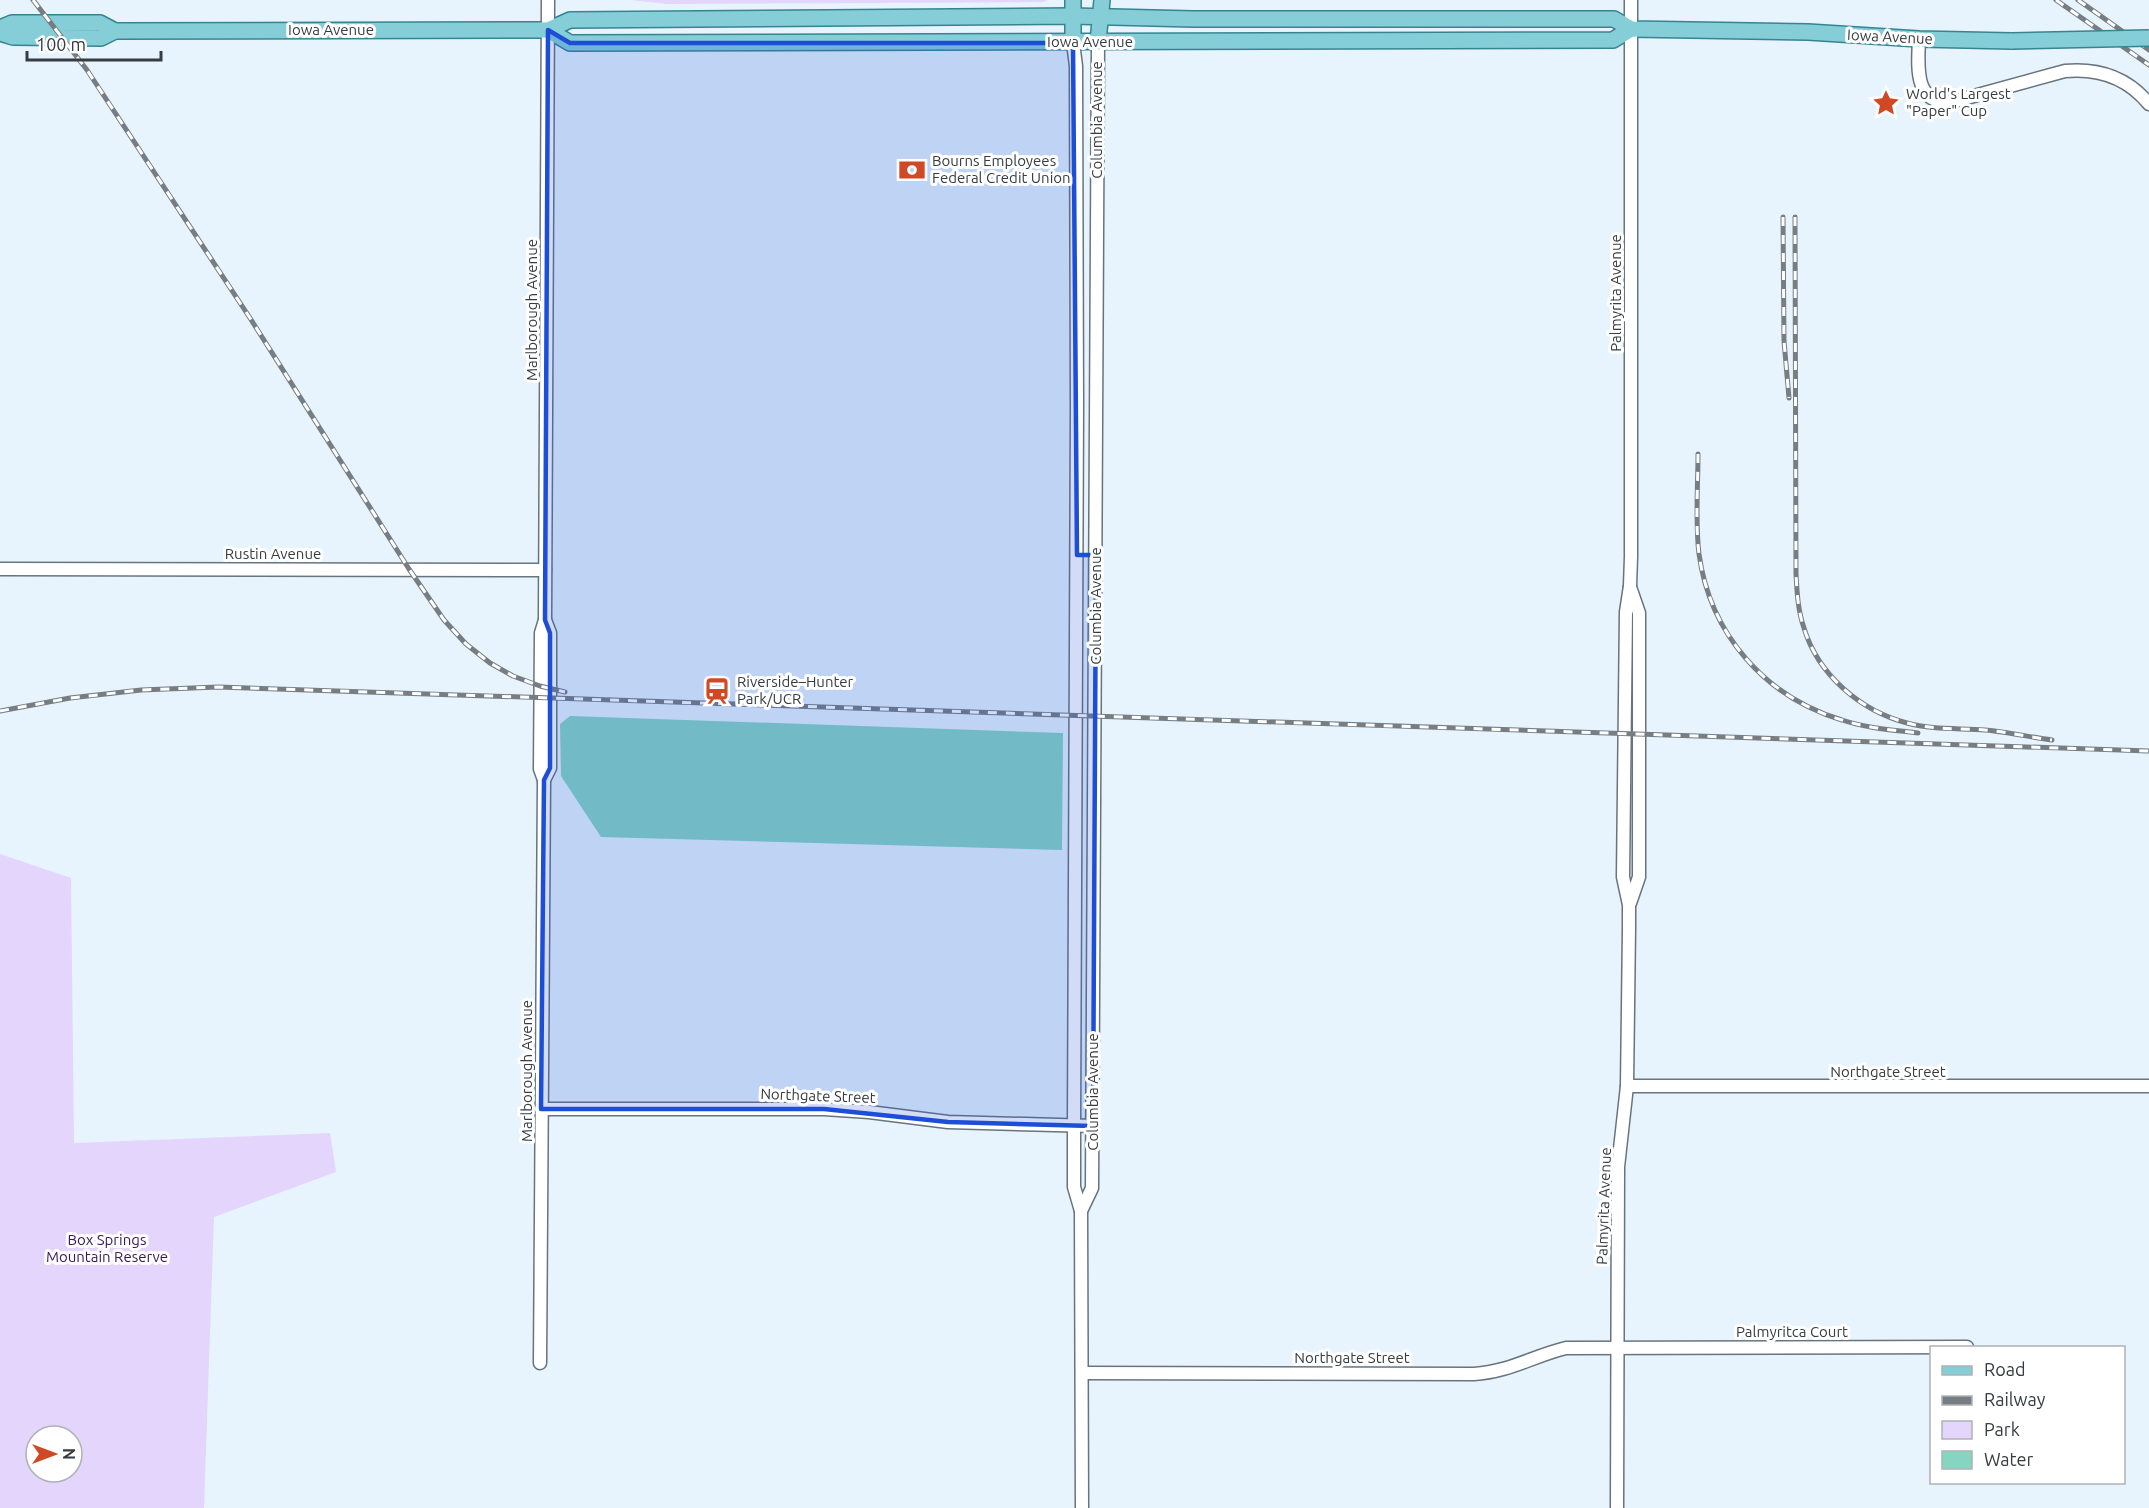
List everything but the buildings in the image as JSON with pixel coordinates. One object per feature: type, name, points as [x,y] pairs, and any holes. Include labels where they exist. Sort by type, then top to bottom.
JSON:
[{"type":"main road","name":"Columbia Avenue","points":[[1072,0],[1073,43]]},
{"type":"main road","name":"Columbia Avenue","points":[[1098,42],[1102,0]]},
{"type":"main road","name":"Iowa Avenue","points":[[0,33],[13,37],[101,38],[115,31],[548,30],[570,20],[1072,16],[1614,19],[1631,29],[1808,32],[1919,39],[2012,41],[2149,38]]},
{"type":"main road","name":"Iowa Avenue","points":[[0,28],[12,23],[100,23],[115,31]]},
{"type":"main road","name":"Iowa Avenue","points":[[548,30],[570,43],[782,41],[1073,43],[1613,40],[1631,29]]},
{"type":"street","name":"Marlborough Avenue","points":[[540,1363],[544,780],[540,769],[540,668],[541,633],[545,620],[548,0]]},
{"type":"street","name":"Palmyrita Avenue","points":[[1617,1508],[1618,1167],[1627,1086],[1629,905],[1623,878],[1626,612],[1630,586],[1631,0]]},
{"type":"street","points":[[1919,39],[1919,78],[1925,91],[1940,101],[1952,102],[2065,71],[2082,70],[2116,78],[2134,89],[2149,104]]},
{"type":"street","name":"Columbia Avenue","points":[[1082,1211],[1092,1188],[1093,1126],[1098,42]]},
{"type":"street","name":"Columbia Avenue","points":[[1073,43],[1076,66],[1077,555],[1074,1187],[1082,1211],[1082,1508]]},
{"type":"street","points":[[1076,274],[1098,275]]},
{"type":"street","points":[[1076,326],[1097,326]]},
{"type":"street","points":[[1077,555],[1096,555]]},
{"type":"street","name":"Rustin Avenue","points":[[0,569],[545,570]]},
{"type":"street","points":[[1075,965],[1093,964]]},
{"type":"street","name":"Northgate Street","points":[[1627,1086],[2110,1088],[2149,1086]]},
{"type":"street","name":"Northgate Street","points":[[541,1109],[836,1109],[948,1122],[1093,1126]]},
{"type":"street","name":"Northgate Street","points":[[1082,1373],[1492,1373],[1508,1369],[1548,1352],[1566,1348],[1617,1347]]},
{"type":"street","name":"Palmyritca Court","points":[[1617,1347],[1930,1347]]},
{"type":"highlighted area","points":[[548,30],[570,43],[1073,43],[1077,555],[1096,555],[1093,1126],[948,1122],[824,1109],[541,1109],[544,780],[550,768],[550,633],[545,620]]},
{"type":"green space","points":[[631,0],[1048,0],[1042,2],[667,4]]},
{"type":"green space","name":"Box Springs Mountain Reserve","points":[[0,854],[71,878],[74,1143],[330,1133],[336,1172],[214,1217],[204,1508],[0,1508]]},
{"type":"water","points":[[570,716],[1063,733],[1062,850],[601,837],[561,776],[560,724]]},
{"type":"railway","points":[[33,0],[87,70],[444,620],[466,644],[490,663],[513,676],[565,692]]},
{"type":"railway","points":[[2056,0],[2149,65]]},
{"type":"railway","points":[[2078,0],[2149,50]]},
{"type":"railway","points":[[1783,217],[1784,341],[1789,398]]},
{"type":"railway","points":[[1795,217],[1796,574],[1800,615],[1811,645],[1831,676],[1844,689],[1873,710],[1890,717],[1926,727],[1985,730],[2052,740]]},
{"type":"railway","points":[[1698,454],[1698,542],[1705,583],[1715,610],[1729,636],[1746,658],[1789,696],[1814,710],[1860,725],[1918,733]]},
{"type":"railway","points":[[0,711],[70,698],[141,690],[218,687],[2149,751]]},
{"type":"place","name":"World's Largest \"Paper\" Cup","points":[[1886,103]]},
{"type":"place","name":"Bourns Employees Federal Credit Union","points":[[912,170]]},
{"type":"place","name":"Riverside–Hunter Park/UCR","points":[[717,691]]}]
